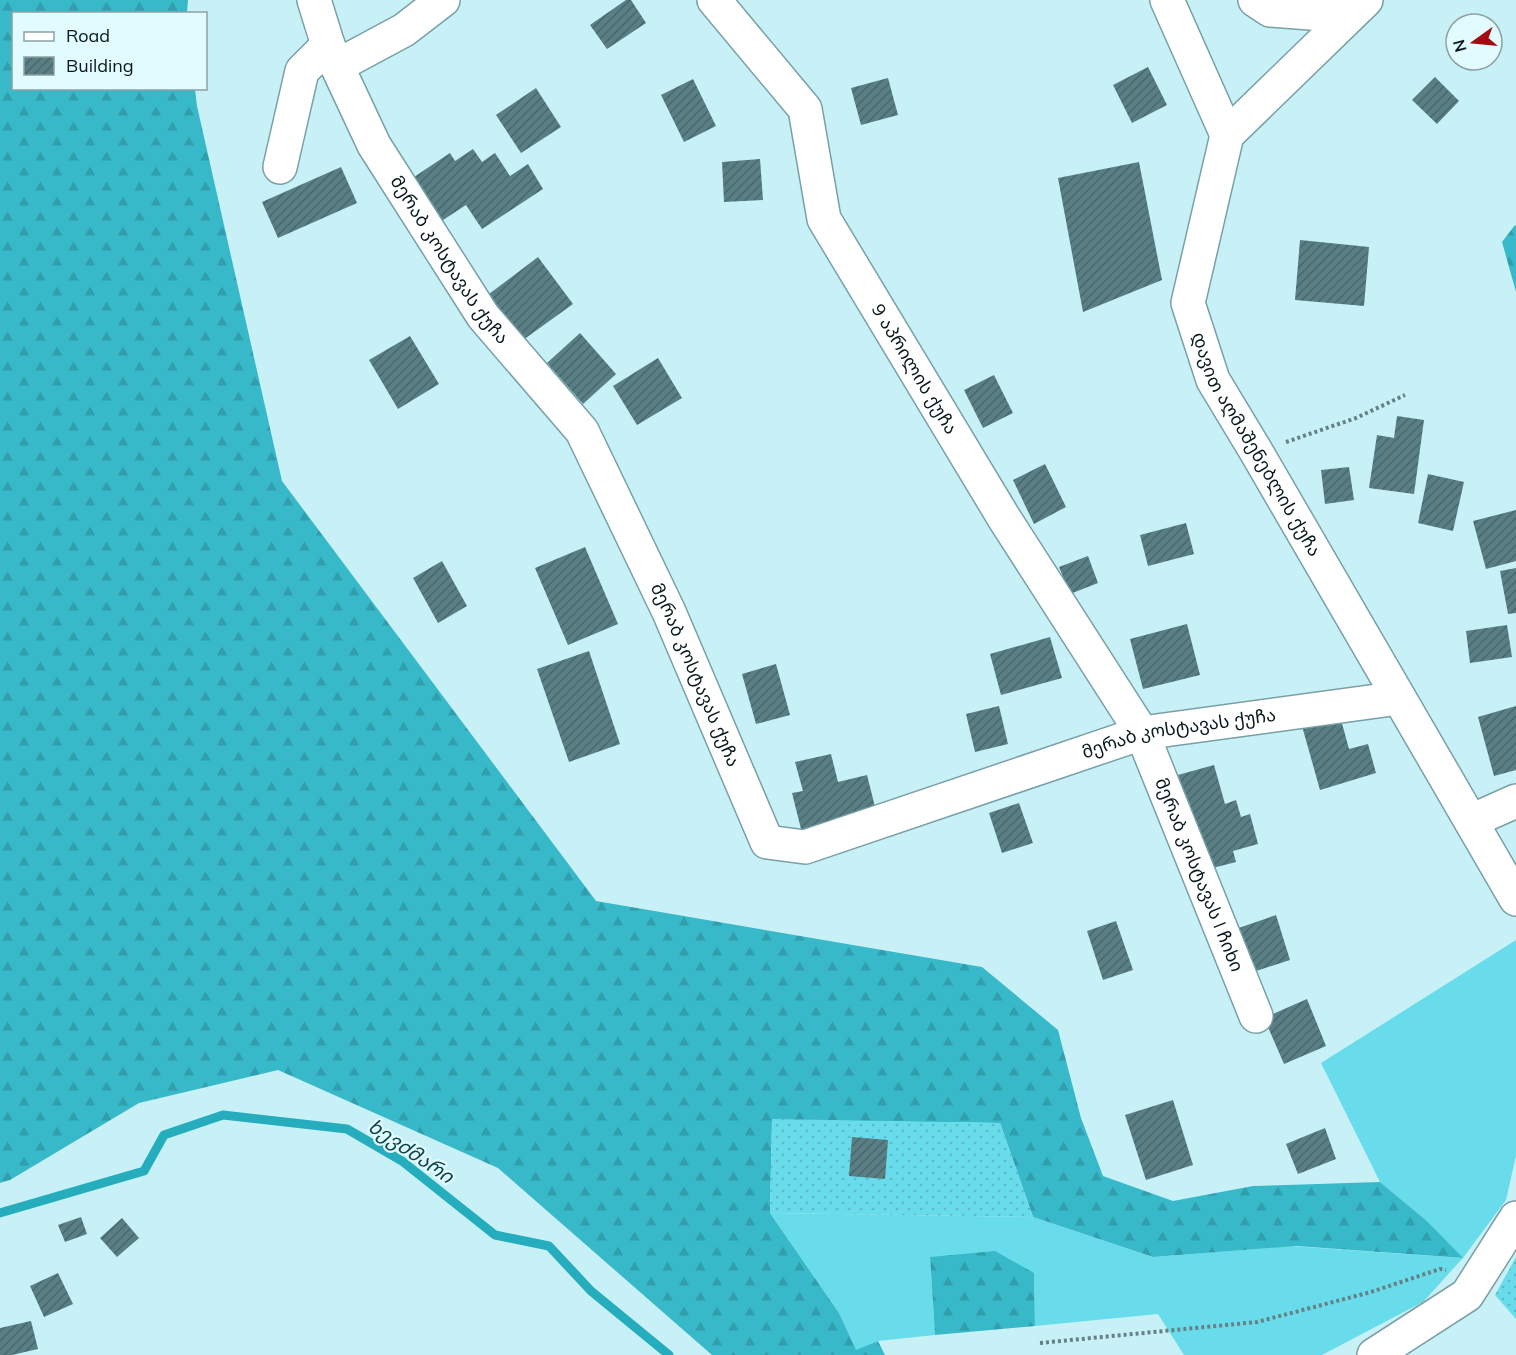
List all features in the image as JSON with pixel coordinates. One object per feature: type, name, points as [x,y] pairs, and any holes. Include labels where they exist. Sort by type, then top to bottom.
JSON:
[{"type":"street","points":[[314,0],[332,56]]},
{"type":"street","points":[[280,168],[302,71],[332,56],[404,30],[443,0]]},
{"type":"street","name":"9 აპრილის ქუჩა","points":[[714,0],[805,109],[824,219],[1004,518],[1142,733]]},
{"type":"street","points":[[1167,0],[1227,135],[1358,8]]},
{"type":"street","points":[[1255,0],[1270,10],[1358,8]]},
{"type":"street","name":"მერაბ კოსტავას ქუჩა","points":[[332,56],[374,146],[483,316],[582,431],[669,612],[767,842],[805,847],[1142,733],[1400,698]]},
{"type":"street","name":"დავით აღმაშენებლის ქუჩა","points":[[1227,135],[1188,303],[1213,380],[1516,898]]},
{"type":"street","name":"მერაბ კოსტავას I ჩიხი","points":[[1142,733],[1256,1016]]},
{"type":"street","points":[[1471,821],[1516,801]]},
{"type":"street","points":[[1374,1355],[1467,1295],[1516,1218]]},
{"type":"path","points":[[1257,453],[1356,418],[1405,395]]},
{"type":"path","points":[[1040,1343],[1257,1322],[1371,1292],[1440,1269],[1479,1276]]},
{"type":"shaded area","points":[[1516,940],[1516,1156],[1506,1200],[1463,1258],[1423,1302],[1322,1355],[1184,1355],[1158,1314],[1035,1326],[1034,1273],[930,1257],[935,1335],[878,1341],[856,1351],[839,1313],[770,1213],[1033,1217],[1153,1257],[1290,1246],[1462,1258],[1427,1221],[1380,1182],[1321,1063]]},
{"type":"shaded area","points":[[772,1119],[1000,1123],[1033,1217],[770,1213]]},
{"type":"shaded area","points":[[1516,1257],[1516,1319],[1495,1295]]},
{"type":"green space","points":[[0,0],[188,0],[187,12],[12,12],[12,90],[195,90],[282,481],[596,901],[982,967],[1058,1030],[1081,1118],[1103,1176],[1173,1201],[1253,1186],[1380,1182],[1427,1221],[1463,1258],[1296,1246],[1153,1257],[1033,1217],[1000,1123],[772,1120],[770,1213],[839,1313],[856,1350],[878,1341],[885,1355],[712,1355],[498,1168],[278,1070],[139,1103],[10,1180],[0,1183]]},
{"type":"green space","points":[[1516,226],[1516,292],[1502,242]]},
{"type":"green space","points":[[995,1251],[1034,1273],[1035,1326],[935,1335],[930,1257]]},
{"type":"building","points":[[626,0],[631,0],[646,23],[607,49],[590,25]]},
{"type":"building","points":[[1148,67],[1167,105],[1132,123],[1113,85]]},
{"type":"building","points":[[1435,77],[1459,101],[1437,124],[1412,100]]},
{"type":"building","points":[[888,78],[898,115],[861,125],[851,88]]},
{"type":"building","points":[[693,79],[716,126],[684,142],[661,95]]},
{"type":"building","points":[[536,88],[561,127],[521,153],[496,115]]},
{"type":"building","points":[[473,149],[482,162],[495,153],[510,176],[528,164],[543,189],[482,229],[466,205],[440,222],[411,179],[450,153],[455,161]]},
{"type":"building","points":[[760,159],[763,200],[724,202],[722,162]]},
{"type":"building","points":[[1139,162],[1162,280],[1083,312],[1058,178]]},
{"type":"building","points":[[341,167],[357,203],[278,238],[262,202]]},
{"type":"building","points":[[1300,240],[1369,247],[1364,306],[1295,300]]},
{"type":"building","points":[[538,257],[573,304],[523,340],[489,294]]},
{"type":"building","points":[[580,333],[616,374],[583,404],[547,363]]},
{"type":"building","points":[[410,336],[439,384],[398,409],[369,360]]},
{"type":"building","points":[[658,358],[682,398],[637,425],[613,386]]},
{"type":"building","points":[[994,375],[1013,413],[983,428],[964,390]]},
{"type":"building","points":[[1397,416],[1424,420],[1414,494],[1369,488],[1377,435],[1394,438]]},
{"type":"building","points":[[1045,464],[1066,507],[1034,524],[1013,480]]},
{"type":"building","points":[[1349,467],[1354,500],[1325,504],[1321,470]]},
{"type":"building","points":[[1428,474],[1464,482],[1453,531],[1418,523]]},
{"type":"building","points":[[1516,510],[1516,561],[1486,569],[1473,521]]},
{"type":"building","points":[[1186,523],[1194,554],[1148,566],[1140,535]]},
{"type":"building","points":[[585,547],[618,624],[568,645],[535,568]]},
{"type":"building","points":[[1088,556],[1098,583],[1070,594],[1059,567]]},
{"type":"building","points":[[442,561],[467,606],[438,623],[413,578]]},
{"type":"building","points":[[1516,568],[1516,613],[1508,614],[1500,571]]},
{"type":"building","points":[[1187,624],[1200,675],[1143,689],[1130,639]]},
{"type":"building","points":[[1507,625],[1512,657],[1470,663],[1466,631]]},
{"type":"building","points":[[1050,637],[1062,678],[1001,695],[990,654]]},
{"type":"building","points":[[589,651],[620,744],[569,762],[537,669]]},
{"type":"building","points":[[776,664],[790,715],[756,724],[742,674]]},
{"type":"building","points":[[999,706],[1008,744],[975,752],[966,714]]},
{"type":"building","points":[[1516,706],[1516,770],[1494,776],[1478,717]]},
{"type":"building","points":[[1340,716],[1349,749],[1368,744],[1376,773],[1320,790],[1302,726]]},
{"type":"building","points":[[831,754],[838,782],[867,775],[878,819],[803,837],[792,793],[803,791],[795,762]]},
{"type":"building","points":[[1214,765],[1225,804],[1236,800],[1241,817],[1250,814],[1258,844],[1233,851],[1236,862],[1205,870],[1178,775]]},
{"type":"building","points":[[1019,803],[1033,843],[1002,853],[989,813]]},
{"type":"building","points":[[1276,915],[1290,960],[1247,974],[1233,930]]},
{"type":"building","points":[[1116,921],[1133,970],[1103,980],[1087,931]]},
{"type":"building","points":[[1307,999],[1326,1046],[1284,1064],[1264,1018]]},
{"type":"building","points":[[1173,1100],[1193,1165],[1146,1180],[1125,1115]]},
{"type":"building","points":[[1325,1128],[1336,1159],[1298,1174],[1286,1144]]},
{"type":"building","points":[[852,1137],[888,1140],[885,1179],[849,1176]]},
{"type":"building","points":[[81,1217],[87,1234],[65,1242],[58,1225]]},
{"type":"building","points":[[122,1218],[139,1238],[117,1257],[100,1238]]},
{"type":"building","points":[[58,1273],[73,1304],[44,1317],[30,1286]]},
{"type":"building","points":[[31,1321],[38,1349],[12,1355],[0,1355],[0,1328]]},
{"type":"waterway","name":"ხევძმარი","points":[[0,1213],[144,1171],[164,1135],[223,1115],[347,1129],[402,1161],[495,1235],[549,1246],[591,1291],[669,1355]]}]
